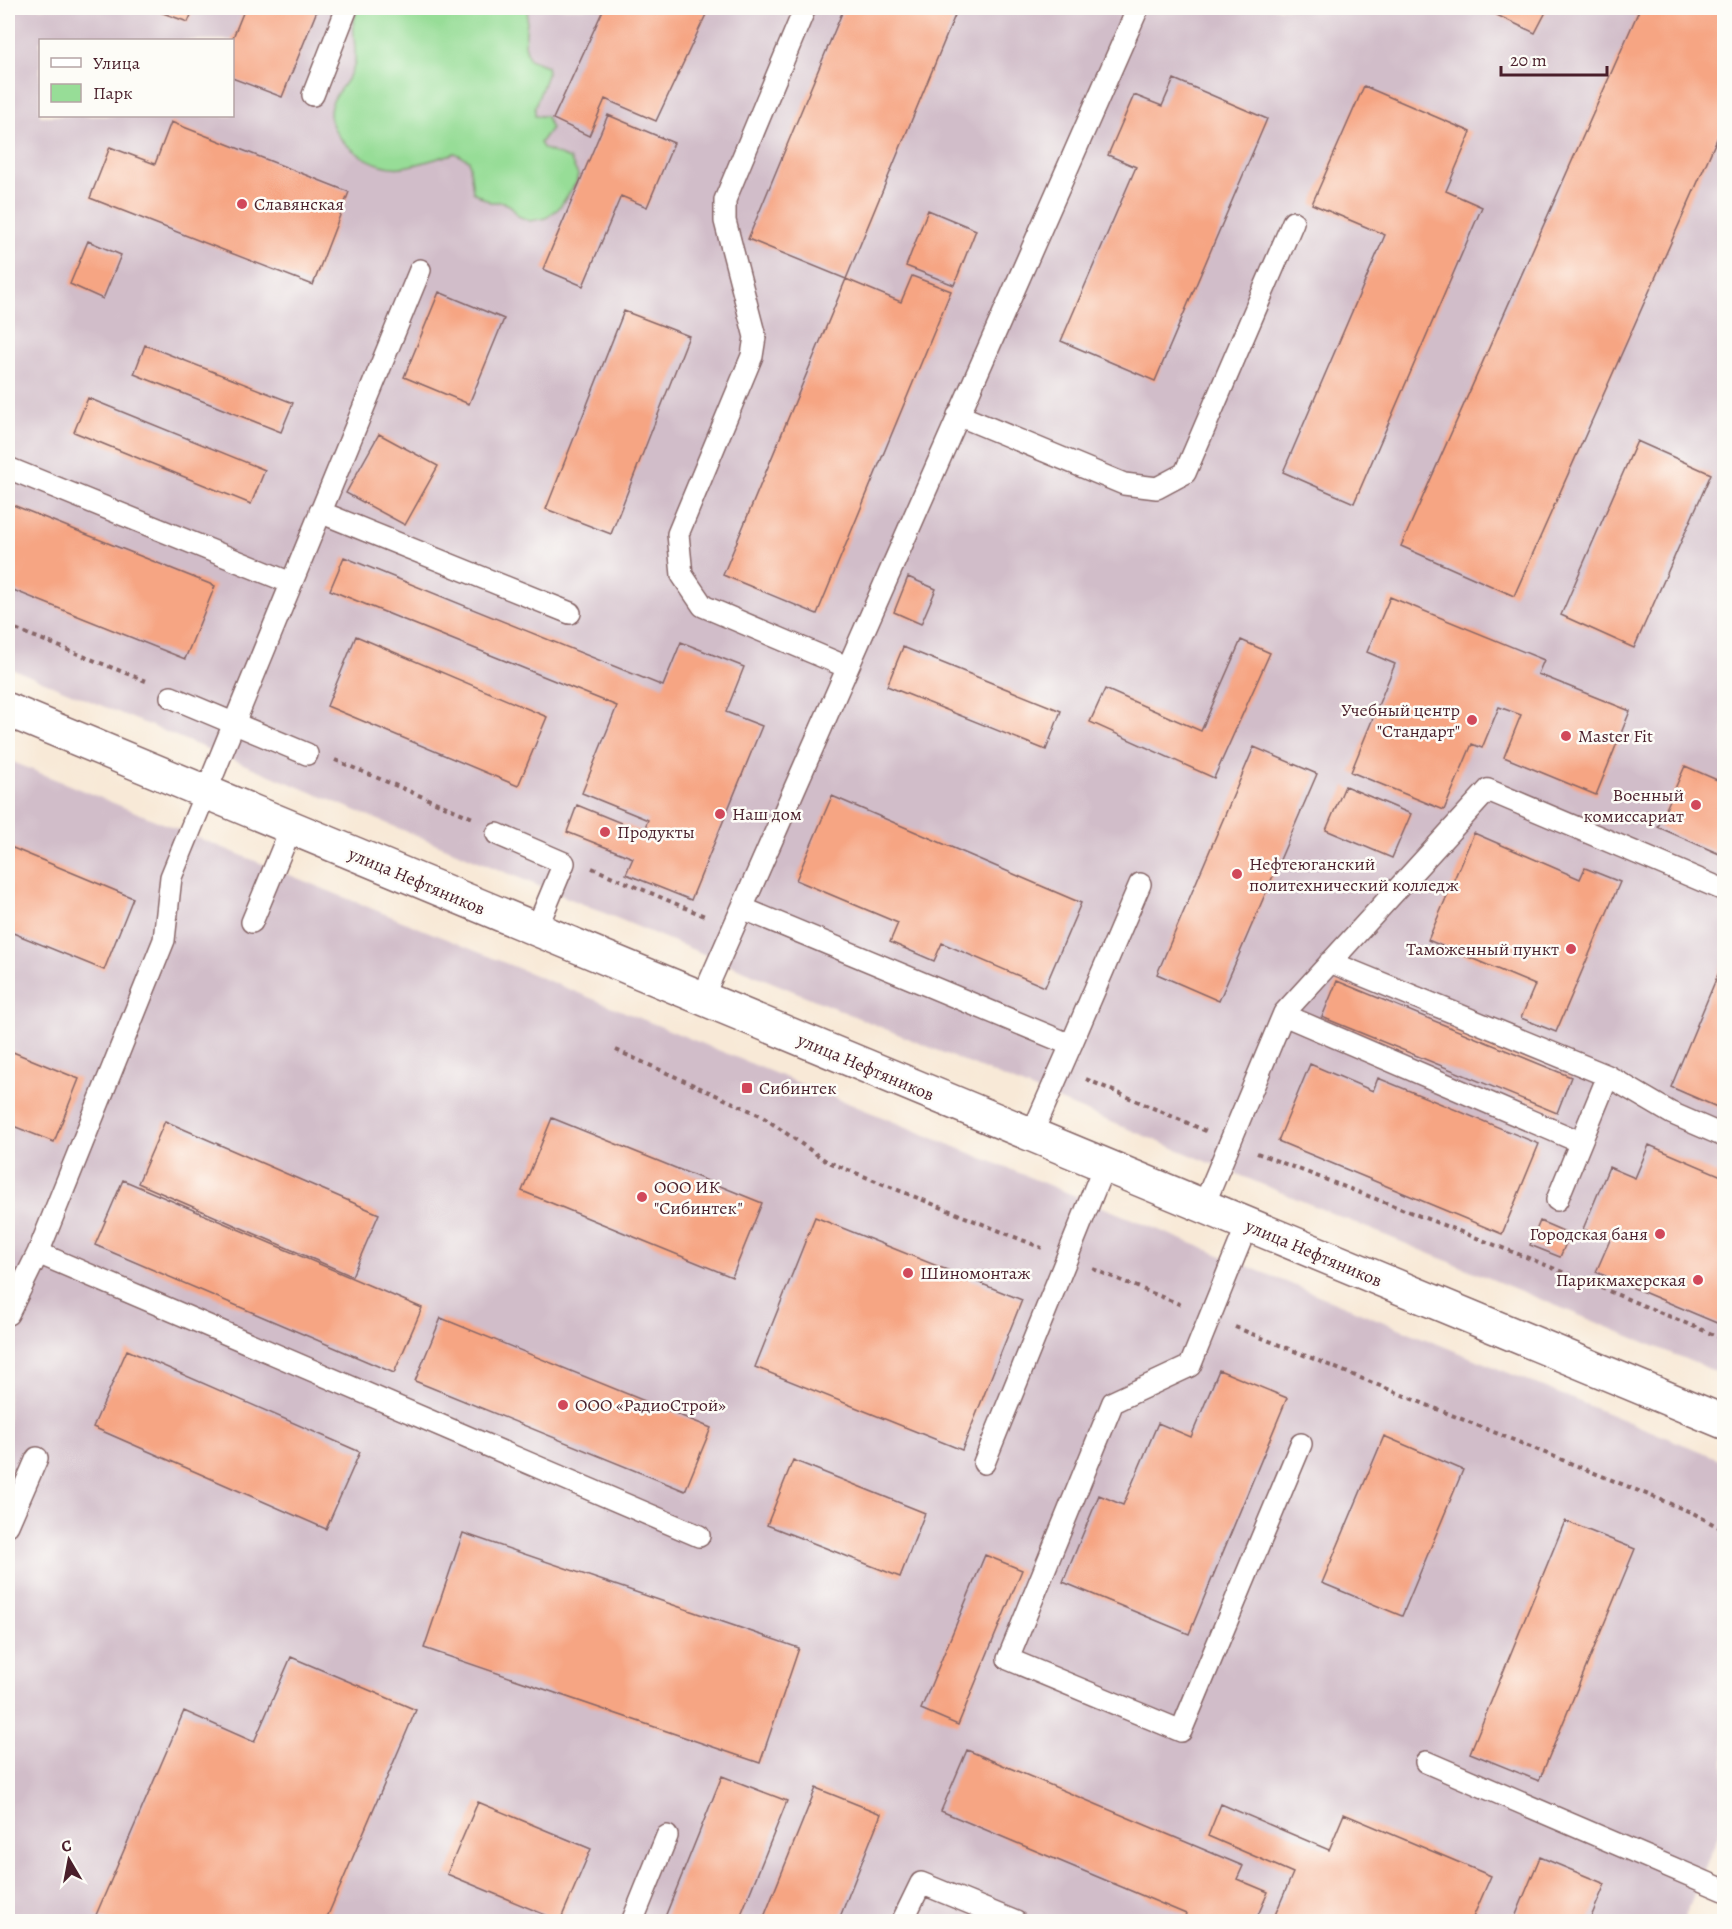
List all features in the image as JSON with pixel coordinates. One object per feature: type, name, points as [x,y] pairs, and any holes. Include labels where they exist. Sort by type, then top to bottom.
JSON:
[{"type":"main road","name":"улица Нефтяников","points":[[8,710],[1725,1422]]},
{"type":"lane","points":[[313,95],[347,8]]},
{"type":"lane","points":[[805,8],[725,200],[725,221],[755,338],[752,356],[678,534],[682,575],[703,606],[848,667]]},
{"type":"lane","points":[[702,999],[1137,8]]},
{"type":"lane","points":[[958,415],[1125,484],[1157,488],[1185,473],[1293,222]]},
{"type":"lane","points":[[8,1314],[38,1253],[164,940],[171,877],[420,270]]},
{"type":"lane","points":[[8,468],[291,583]]},
{"type":"lane","points":[[320,512],[570,613]]},
{"type":"lane","points":[[171,697],[307,753]]},
{"type":"lane","points":[[1203,1207],[1284,1015],[1488,790],[1725,890]]},
{"type":"lane","points":[[252,922],[291,828]]},
{"type":"lane","points":[[497,834],[564,862],[536,930]]},
{"type":"lane","points":[[1031,1136],[1140,884]]},
{"type":"lane","points":[[742,908],[1071,1045]]},
{"type":"lane","points":[[1330,962],[1608,1076],[1671,1113],[1725,1136]]},
{"type":"lane","points":[[1284,1015],[1580,1142]]},
{"type":"lane","points":[[1557,1200],[1608,1076]]},
{"type":"lane","points":[[984,1463],[1104,1166]]},
{"type":"lane","points":[[1247,1225],[1190,1366],[1113,1402],[1008,1659],[1181,1731],[1301,1444]]},
{"type":"lane","points":[[38,1253],[699,1536]]},
{"type":"lane","points":[[8,1525],[37,1458]]},
{"type":"lane","points":[[1426,1762],[1725,1890]]},
{"type":"lane","points":[[633,1922],[667,1836]]},
{"type":"lane","points":[[902,1922],[921,1883],[1016,1922]]},
{"type":"path","points":[[8,626],[151,683]]},
{"type":"path","points":[[330,757],[478,820]]},
{"type":"path","points":[[588,867],[733,928]]},
{"type":"path","points":[[616,1050],[760,1115],[826,1161],[1692,1513],[1725,1530]]},
{"type":"path","points":[[1061,1068],[1232,1142],[1536,1261],[1725,1339]]},
{"type":"shaded area","points":[[8,8],[1724,8],[1724,1375],[8,667]]},
{"type":"shaded area","points":[[8,760],[1724,1461],[1724,1821],[1683,1921],[8,1921]]},
{"type":"green space","points":[[358,8],[528,8],[525,45],[529,59],[547,66],[548,72],[535,107],[535,116],[546,116],[551,128],[540,143],[544,149],[570,159],[578,175],[576,183],[559,208],[546,218],[530,221],[518,216],[511,206],[503,202],[490,202],[473,192],[469,160],[455,153],[415,165],[392,167],[368,160],[347,145],[338,136],[330,115],[333,102],[354,66],[354,23]]},
{"type":"building","points":[[149,8],[194,8],[188,22]]},
{"type":"building","points":[[245,8],[318,8],[282,97],[234,79],[232,39]]},
{"type":"building","points":[[604,8],[709,8],[656,121],[605,99],[589,136],[553,119]]},
{"type":"building","points":[[844,8],[958,8],[846,279],[748,239]]},
{"type":"building","points":[[1482,8],[1548,8],[1535,33]]},
{"type":"building","points":[[1640,8],[1724,8],[1724,123],[1514,596],[1401,546]]},
{"type":"building","points":[[1174,79],[1267,119],[1155,381],[1061,341],[1136,167],[1108,155],[1134,95],[1162,106]]},
{"type":"building","points":[[1364,86],[1471,132],[1446,191],[1482,207],[1354,503],[1283,472],[1385,235],[1312,204]]},
{"type":"building","points":[[608,115],[674,143],[647,207],[621,196],[583,286],[543,269]]},
{"type":"building","name":"Славянская","points":[[171,122],[349,192],[313,285],[90,198],[110,147],[155,164]]},
{"type":"building","points":[[928,210],[976,230],[954,285],[906,266]]},
{"type":"building","points":[[88,241],[121,255],[103,299],[70,284]]},
{"type":"building","points":[[912,276],[951,291],[817,614],[723,575],[846,279],[901,302]]},
{"type":"building","points":[[439,292],[504,319],[469,404],[404,377]]},
{"type":"building","points":[[624,311],[689,336],[611,534],[546,509]]},
{"type":"building","points":[[145,345],[293,403],[281,432],[134,374]]},
{"type":"building","points":[[88,398],[265,470],[251,504],[74,432]]},
{"type":"building","points":[[379,434],[438,466],[405,525],[346,493]]},
{"type":"building","points":[[1637,441],[1711,474],[1634,648],[1561,615]]},
{"type":"building","points":[[8,503],[215,586],[185,659],[8,588]]},
{"type":"building","points":[[344,557],[663,686],[681,642],[744,667],[726,712],[762,726],[691,900],[626,874],[633,858],[567,832],[577,805],[643,832],[648,820],[582,793],[617,706],[330,590]]},
{"type":"building","points":[[908,577],[936,589],[921,624],[894,612]]},
{"type":"building","points":[[1390,597],[1544,660],[1538,674],[1630,711],[1596,795],[1504,757],[1521,715],[1499,707],[1482,748],[1472,744],[1444,810],[1351,772],[1395,664],[1367,652]]},
{"type":"building","points":[[356,636],[547,717],[518,786],[327,706]]},
{"type":"building","points":[[1241,640],[1270,653],[1214,778],[1090,722],[1105,689],[1201,731]]},
{"type":"building","points":[[903,647],[1061,711],[1046,750],[887,686]]},
{"type":"building","name":"Нефтеюганский политехнический колледж","points":[[1254,747],[1317,774],[1219,1001],[1157,974]]},
{"type":"building","name":"Военный комиссариат","points":[[1685,766],[1724,783],[1724,856],[1658,827]]},
{"type":"building","points":[[1345,786],[1411,814],[1392,858],[1326,830]]},
{"type":"building","points":[[832,796],[1081,903],[1045,987],[942,943],[934,961],[890,942],[898,923],[796,880]]},
{"type":"building","points":[[1474,833],[1580,879],[1585,868],[1620,882],[1556,1032],[1521,1018],[1535,985],[1428,940]]},
{"type":"building","points":[[8,846],[133,898],[104,970],[8,931]]},
{"type":"building","points":[[1724,960],[1724,1110],[1671,1087]]},
{"type":"building","points":[[1337,981],[1571,1077],[1557,1113],[1322,1017]]},
{"type":"building","points":[[8,1050],[79,1079],[54,1142],[8,1124]]},
{"type":"building","points":[[1310,1064],[1373,1091],[1378,1078],[1539,1144],[1502,1234],[1278,1141]]},
{"type":"building","name":"ООО ИК \"Сибинтек\"","points":[[552,1118],[762,1203],[732,1277],[522,1191]]},
{"type":"building","points":[[165,1121],[379,1214],[352,1276],[138,1183]]},
{"type":"building","name":"Городская баня","points":[[1649,1145],[1724,1177],[1724,1326],[1596,1272],[1610,1240],[1583,1229],[1609,1167],[1635,1178]]},
{"type":"building","points":[[123,1180],[422,1308],[394,1373],[95,1245]]},
{"type":"building","points":[[815,1217],[1022,1300],[962,1450],[755,1367]]},
{"type":"building","points":[[1540,1221],[1570,1234],[1560,1257],[1530,1245]]},
{"type":"building","name":"ООО «РадиоСтрой»","points":[[441,1318],[711,1428],[685,1491],[415,1381]]},
{"type":"building","points":[[127,1350],[360,1452],[326,1529],[93,1427]]},
{"type":"building","points":[[1219,1370],[1287,1398],[1189,1634],[1063,1582],[1099,1495],[1123,1505],[1158,1423],[1191,1437]]},
{"type":"building","points":[[1384,1436],[1463,1470],[1402,1616],[1322,1583]]},
{"type":"building","points":[[793,1460],[925,1513],[900,1577],[767,1525]]},
{"type":"building","points":[[1565,1521],[1635,1549],[1539,1781],[1470,1753]]},
{"type":"building","points":[[463,1533],[799,1648],[760,1763],[424,1648]]},
{"type":"building","points":[[985,1555],[1022,1570],[958,1725],[921,1709]]},
{"type":"building","points":[[291,1657],[416,1710],[325,1922],[112,1922],[96,1915],[184,1711],[254,1742]]},
{"type":"building","points":[[967,1750],[1243,1866],[1237,1879],[1268,1892],[1255,1922],[1183,1922],[1186,1914],[941,1811]]},
{"type":"building","points":[[722,1776],[787,1801],[738,1922],[663,1922]]},
{"type":"building","points":[[816,1788],[881,1814],[838,1922],[762,1922]]},
{"type":"building","points":[[478,1802],[591,1849],[560,1921],[447,1874]]},
{"type":"building","points":[[1221,1804],[1329,1850],[1344,1814],[1491,1876],[1471,1922],[1272,1922],[1293,1873],[1208,1836]]},
{"type":"building","points":[[1540,1857],[1605,1884],[1589,1922],[1513,1922]]},
{"type":"place","name":"Славянская","points":[[242,204]]},
{"type":"place","name":"Учебный центр \"Стандарт\"","points":[[1472,720]]},
{"type":"place","name":"Master Fit","points":[[1566,736]]},
{"type":"place","name":"Военный комиссариат","points":[[1696,805]]},
{"type":"place","name":"Наш дом","points":[[720,814]]},
{"type":"place","name":"Продукты","points":[[605,832]]},
{"type":"place","name":"Нефтеюганский политехнический колледж","points":[[1237,874]]},
{"type":"place","name":"Таможенный пункт","points":[[1571,949]]},
{"type":"place","name":"Сибинтек","points":[[747,1088]]},
{"type":"place","name":"ООО ИК \"Сибинтек\"","points":[[642,1197]]},
{"type":"place","name":"Городская баня","points":[[1660,1234]]},
{"type":"place","name":"Шиномонтаж","points":[[908,1273]]},
{"type":"place","name":"Парикмахерская","points":[[1698,1280]]},
{"type":"place","name":"ООО «РадиоСтрой»","points":[[563,1405]]}]
